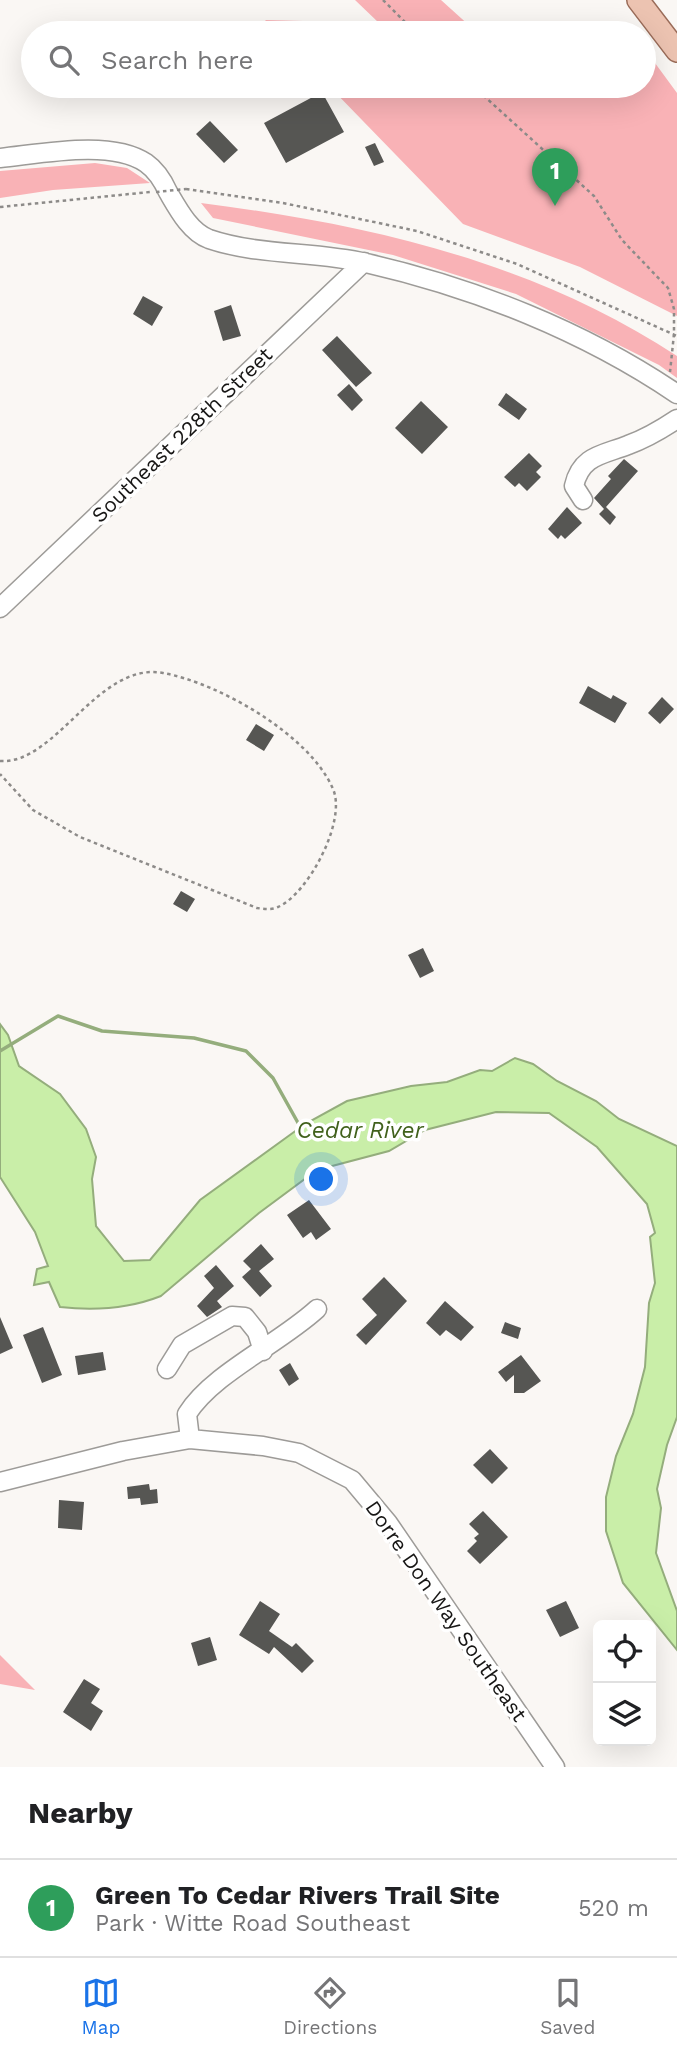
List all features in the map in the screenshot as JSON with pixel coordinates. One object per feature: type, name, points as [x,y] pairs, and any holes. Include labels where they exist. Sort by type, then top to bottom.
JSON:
[{"type":"main road","points":[[638,0],[654,21]]},
{"type":"main road","points":[[656,24],[677,51]]},
{"type":"street","points":[[0,158],[99,150],[128,155],[148,164],[191,227],[206,238],[239,246],[364,262],[460,288],[610,354],[673,391]]},
{"type":"street","name":"Southeast 228th Street","points":[[0,608],[364,262]]},
{"type":"street","points":[[583,500],[574,486],[577,475],[590,458],[626,446],[677,419]]},
{"type":"street","points":[[190,1439],[187,1414],[204,1391],[263,1352],[317,1309]]},
{"type":"street","points":[[167,1369],[182,1345],[232,1316],[244,1317],[257,1332],[263,1352]]},
{"type":"street","name":"Dorre Don Way Southeast","points":[[0,1482],[123,1451],[190,1439],[263,1446],[299,1454],[352,1480],[388,1523],[555,1767]]},
{"type":"path","points":[[383,0],[404,21]]},
{"type":"path","points":[[485,98],[600,202],[622,240],[668,288],[674,309],[676,335],[673,391]]},
{"type":"path","points":[[0,207],[186,190],[283,203],[417,231],[517,264],[676,335]]},
{"type":"path","points":[[0,761],[27,754],[109,688],[132,674],[160,672],[194,680],[275,724],[306,747],[335,792],[333,821],[315,872],[294,897],[276,909],[257,908],[80,836],[33,810],[0,774]]},
{"type":"shaded area","points":[[355,0],[441,0],[464,21],[377,21]]},
{"type":"shaded area","points":[[656,64],[677,93],[677,316],[580,267],[463,224],[341,98],[656,98]]},
{"type":"shaded area","points":[[95,163],[127,168],[150,183],[53,190],[0,198],[0,171]]},
{"type":"shaded area","points":[[201,203],[387,236],[508,272],[566,295],[623,323],[677,356],[677,378],[659,365],[516,294],[393,255],[213,218]]},
{"type":"shaded area","points":[[0,1655],[35,1690],[0,1684]]},
{"type":"water","name":"Cedar River","points":[[0,1024],[8,1035],[19,1066],[60,1094],[86,1129],[96,1157],[92,1179],[96,1226],[124,1261],[150,1260],[200,1200],[305,1124],[347,1101],[411,1086],[447,1082],[480,1070],[492,1071],[515,1058],[533,1064],[557,1081],[596,1101],[619,1119],[677,1146],[677,1417],[667,1445],[657,1489],[661,1508],[656,1553],[677,1611],[677,1650],[656,1624],[656,1620],[653,1620],[623,1583],[606,1531],[606,1497],[616,1456],[633,1414],[645,1367],[649,1303],[655,1283],[650,1237],[655,1233],[647,1204],[597,1147],[549,1113],[496,1112],[425,1130],[389,1151],[317,1170],[259,1213],[161,1296],[111,1308],[60,1307],[49,1282],[34,1285],[37,1269],[48,1266],[35,1232],[0,1177]]},
{"type":"building","points":[[311,98],[325,98],[344,132],[286,163],[264,123]]},
{"type":"building","points":[[210,121],[238,150],[224,163],[196,134]]},
{"type":"building","points":[[375,143],[384,162],[374,166],[365,147]]},
{"type":"building","points":[[143,296],[163,307],[152,326],[133,314]]},
{"type":"building","points":[[231,305],[241,336],[223,341],[214,311]]},
{"type":"building","points":[[337,336],[372,373],[356,387],[322,350]]},
{"type":"building","points":[[349,384],[363,400],[352,411],[337,395]]},
{"type":"building","points":[[506,393],[527,409],[519,420],[498,405]]},
{"type":"building","points":[[421,401],[448,427],[422,454],[395,428]]},
{"type":"building","points":[[529,453],[542,466],[536,472],[541,477],[527,491],[519,483],[515,487],[504,477]]},
{"type":"building","points":[[624,459],[638,471],[606,507],[616,517],[610,525],[599,514],[604,509],[594,498],[611,479],[608,476]]},
{"type":"building","points":[[567,507],[582,523],[565,539],[561,535],[558,539],[548,529]]},
{"type":"building","points":[[588,686],[611,699],[613,695],[627,703],[615,723],[579,703]]},
{"type":"building","points":[[662,697],[674,709],[660,724],[648,713]]},
{"type":"building","points":[[256,724],[274,735],[264,751],[246,740]]},
{"type":"building","points":[[181,891],[195,899],[187,912],[173,904]]},
{"type":"building","points":[[423,948],[434,971],[420,978],[408,955]]},
{"type":"building","points":[[309,1200],[331,1229],[316,1240],[311,1232],[303,1238],[287,1215]]},
{"type":"building","points":[[261,1244],[274,1259],[259,1271],[272,1286],[260,1297],[242,1277],[251,1269],[243,1261]]},
{"type":"building","points":[[216,1265],[234,1286],[217,1301],[222,1307],[207,1317],[197,1306],[214,1288],[204,1276]]},
{"type":"building","points":[[384,1277],[407,1301],[366,1345],[356,1335],[377,1315],[362,1299]]},
{"type":"building","points":[[445,1301],[474,1327],[461,1341],[446,1330],[440,1336],[426,1323]]},
{"type":"building","points":[[0,1317],[13,1348],[0,1354]]},
{"type":"building","points":[[505,1322],[521,1328],[518,1339],[501,1333]]},
{"type":"building","points":[[43,1327],[62,1375],[42,1383],[23,1335]]},
{"type":"building","points":[[103,1352],[106,1370],[78,1375],[75,1356]]},
{"type":"building","points":[[521,1355],[541,1381],[524,1393],[514,1393],[514,1375],[506,1382],[498,1372]]},
{"type":"building","points":[[290,1363],[299,1379],[289,1386],[279,1370]]},
{"type":"building","points":[[490,1449],[508,1468],[492,1484],[473,1465]]},
{"type":"building","points":[[149,1484],[150,1490],[157,1489],[158,1503],[141,1505],[140,1498],[128,1499],[127,1487]]},
{"type":"building","points":[[59,1500],[84,1502],[82,1530],[58,1528]]},
{"type":"building","points":[[483,1511],[508,1537],[480,1564],[467,1551],[477,1541],[474,1538],[479,1534],[469,1524]]},
{"type":"building","points":[[260,1601],[280,1614],[269,1631],[292,1647],[296,1643],[314,1661],[302,1673],[274,1647],[269,1654],[239,1635]]},
{"type":"building","points":[[566,1601],[579,1628],[560,1637],[546,1610]]},
{"type":"building","points":[[210,1637],[217,1660],[198,1666],[191,1643]]},
{"type":"building","points":[[84,1679],[100,1689],[91,1703],[103,1711],[91,1731],[63,1712]]},
{"type":"waterway","name":"Cedar River","points":[[0,1051],[58,1016],[102,1031],[194,1038],[246,1051],[273,1078],[302,1130]]},
{"type":"place","name":"Green To Cedar Rivers Trail Site","points":[[555,206]]}]
